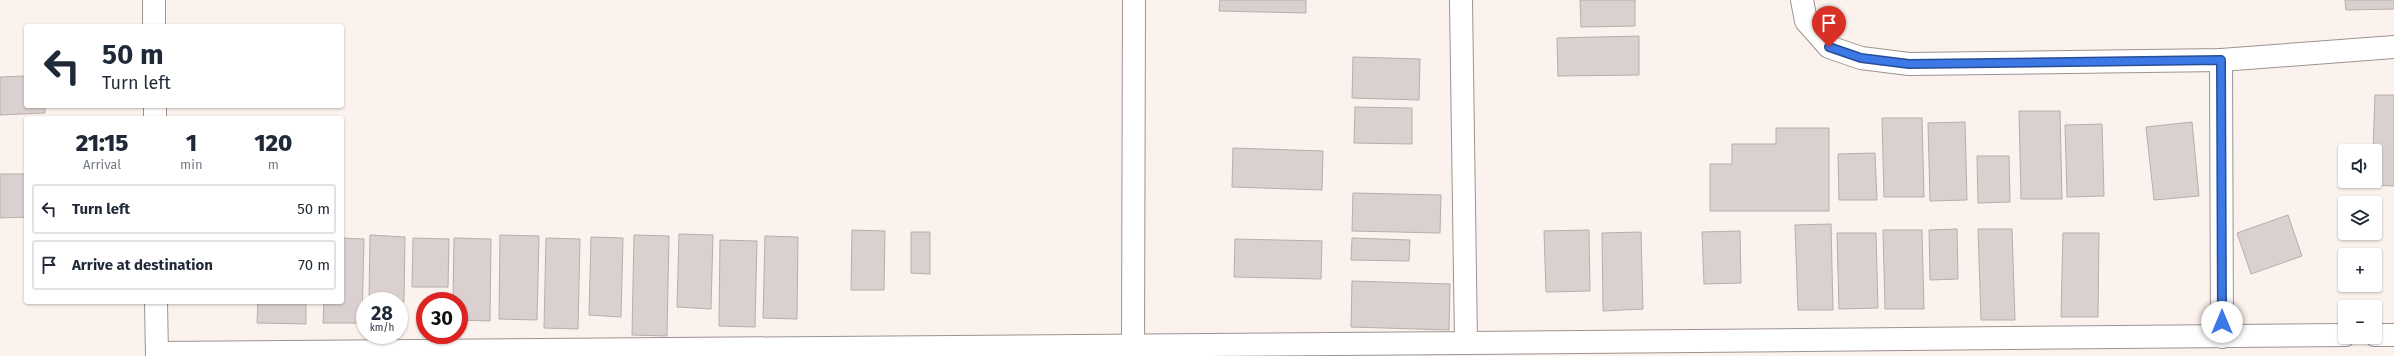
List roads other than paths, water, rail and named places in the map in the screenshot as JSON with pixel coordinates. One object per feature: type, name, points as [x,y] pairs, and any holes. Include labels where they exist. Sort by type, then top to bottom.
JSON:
[{"type":"street","points":[[154,0],[154,24]]},
{"type":"street","points":[[1134,0],[1134,346]]},
{"type":"street","points":[[1461,0],[1466,343]]},
{"type":"street","points":[[1802,0],[1806,21],[1829,47],[1861,58],[1909,64],[2221,60],[2394,47]]},
{"type":"street","points":[[2221,60],[2222,337]]},
{"type":"street","points":[[156,304],[157,355],[510,353],[2338,335]]},
{"type":"street","points":[[2382,335],[2394,335]]}]
